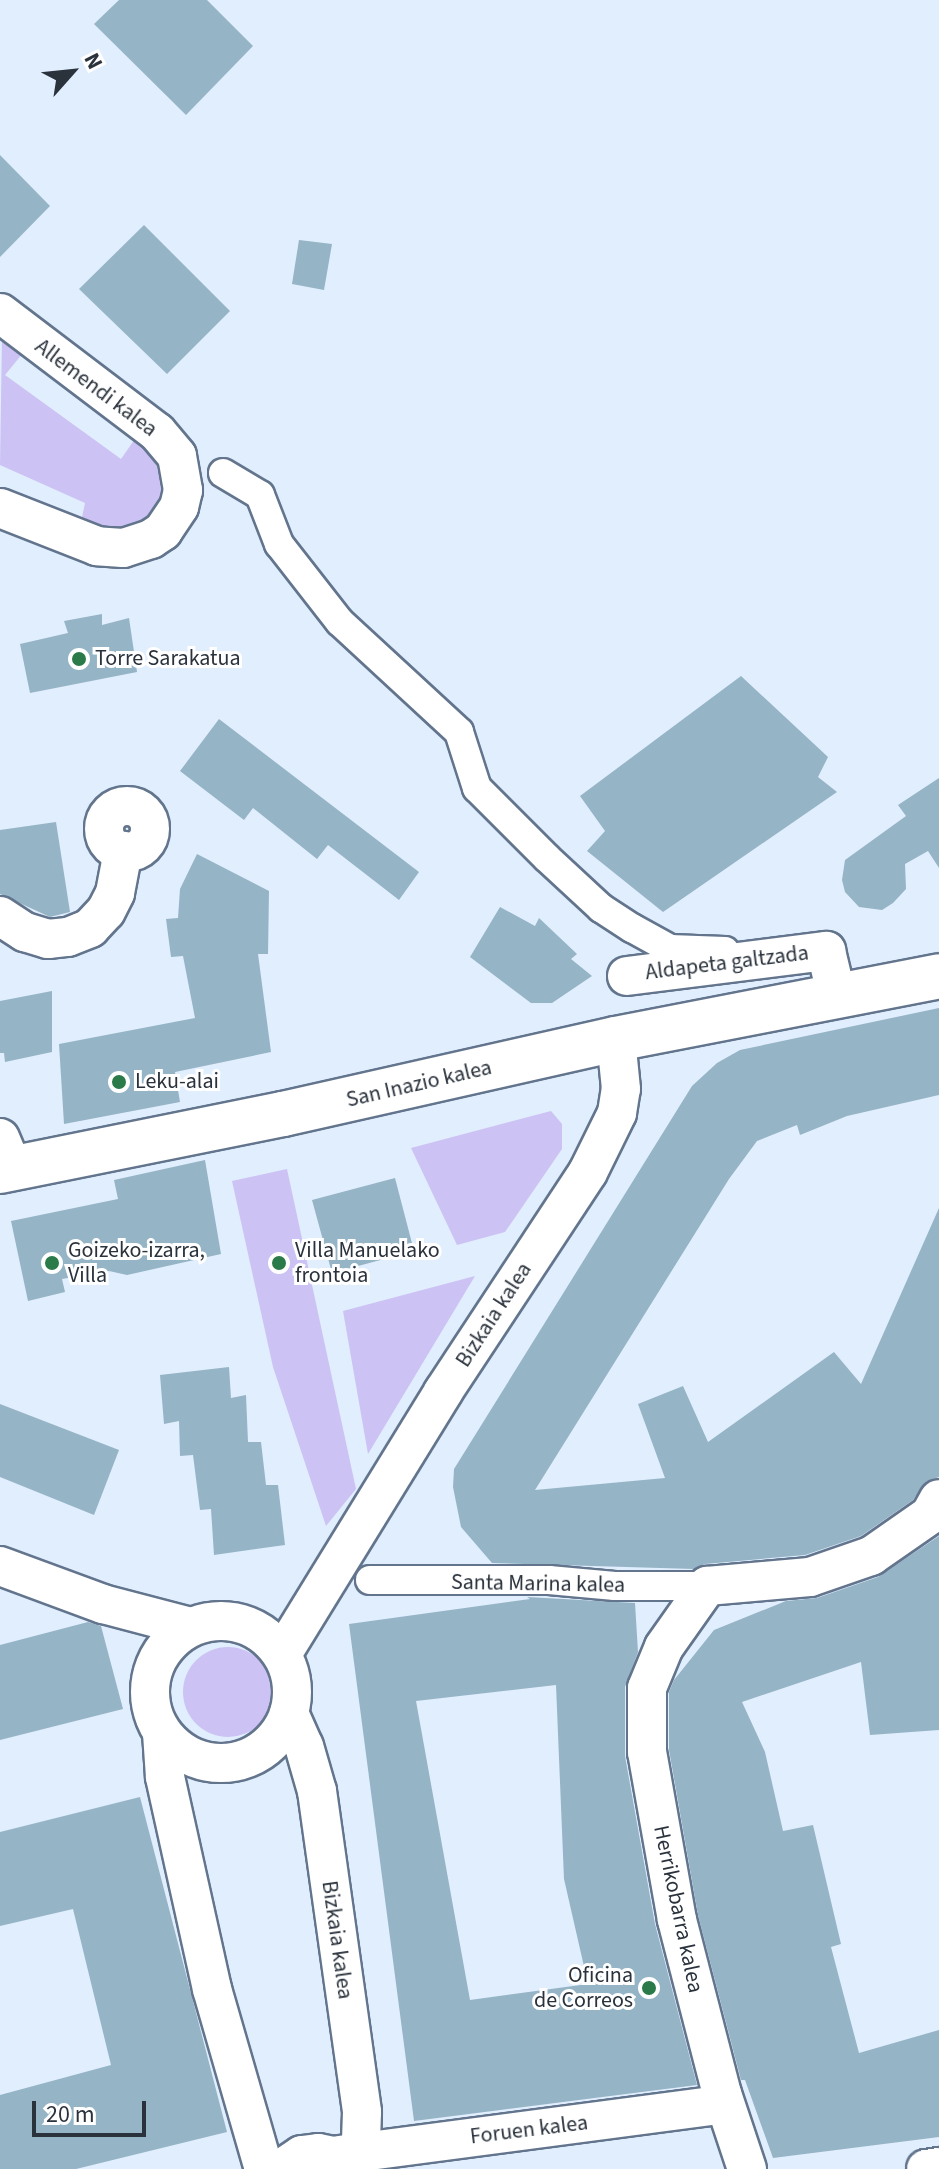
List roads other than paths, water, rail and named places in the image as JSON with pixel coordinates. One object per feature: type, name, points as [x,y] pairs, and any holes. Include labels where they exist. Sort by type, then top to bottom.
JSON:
[{"type":"main road","name":"San Inazio kalea","points":[[4,1159],[283,1114],[616,1039],[939,976]]},
{"type":"street","name":"Allemendi kalea","points":[[0,313],[157,432],[177,456],[183,490],[179,507],[163,531],[151,539],[123,548],[97,546],[0,508]]},
{"type":"street","points":[[223,473],[260,495],[279,544],[340,622],[459,732],[477,788],[601,908],[670,949],[726,951],[788,938],[826,951]]},
{"type":"street","points":[[0,916],[25,932],[48,939],[68,937],[90,928],[106,911],[115,893],[123,851]]},
{"type":"street","name":"Aldapeta galtzada","points":[[627,976],[826,951],[837,997]]},
{"type":"street","name":"Bizkaia kalea","points":[[282,1654],[327,1577],[588,1172],[617,1113],[621,1089],[616,1039]]},
{"type":"street","name":"Santa Marina kalea","points":[[370,1580],[549,1580],[615,1586],[707,1586],[810,1577],[871,1556],[930,1515],[939,1499]]},
{"type":"street","points":[[0,1566],[103,1604],[190,1627]]},
{"type":"street","name":"Bizkaia kalea","points":[[251,1627],[327,1577]]},
{"type":"street","name":"Herrikobarra kalea","points":[[707,1586],[664,1647],[647,1688],[647,1752],[677,1920],[725,2104],[747,2169]]},
{"type":"street","points":[[103,1604],[137,1645],[151,1674]]},
{"type":"street","points":[[162,1733],[188,1755],[221,1763],[243,1760],[263,1750],[279,1734],[289,1713],[290,1673],[282,1654],[269,1638],[251,1627],[231,1621],[210,1621],[190,1627],[172,1639],[159,1655],[151,1674],[149,1694],[153,1715],[162,1733],[165,1777],[212,1989],[264,2169]]},
{"type":"street","name":"Bizkaia kalea","points":[[289,1713],[304,1746],[317,1791],[362,2112],[349,2161]]},
{"type":"street","name":"Foruen kalea","points":[[281,2169],[302,2155],[349,2161],[725,2104]]},
{"type":"street","points":[[926,2169],[939,2167]]},
{"type":"place","name":"Torre Sarakatua","points":[[79,659]]},
{"type":"place","name":"Leku-alai","points":[[119,1082]]},
{"type":"place","name":"Goizeko-izarra, Villa","points":[[52,1263]]},
{"type":"place","name":"Villa Manuelako frontoia","points":[[279,1263]]},
{"type":"place","name":"Oficina de Correos","points":[[649,1988]]}]
